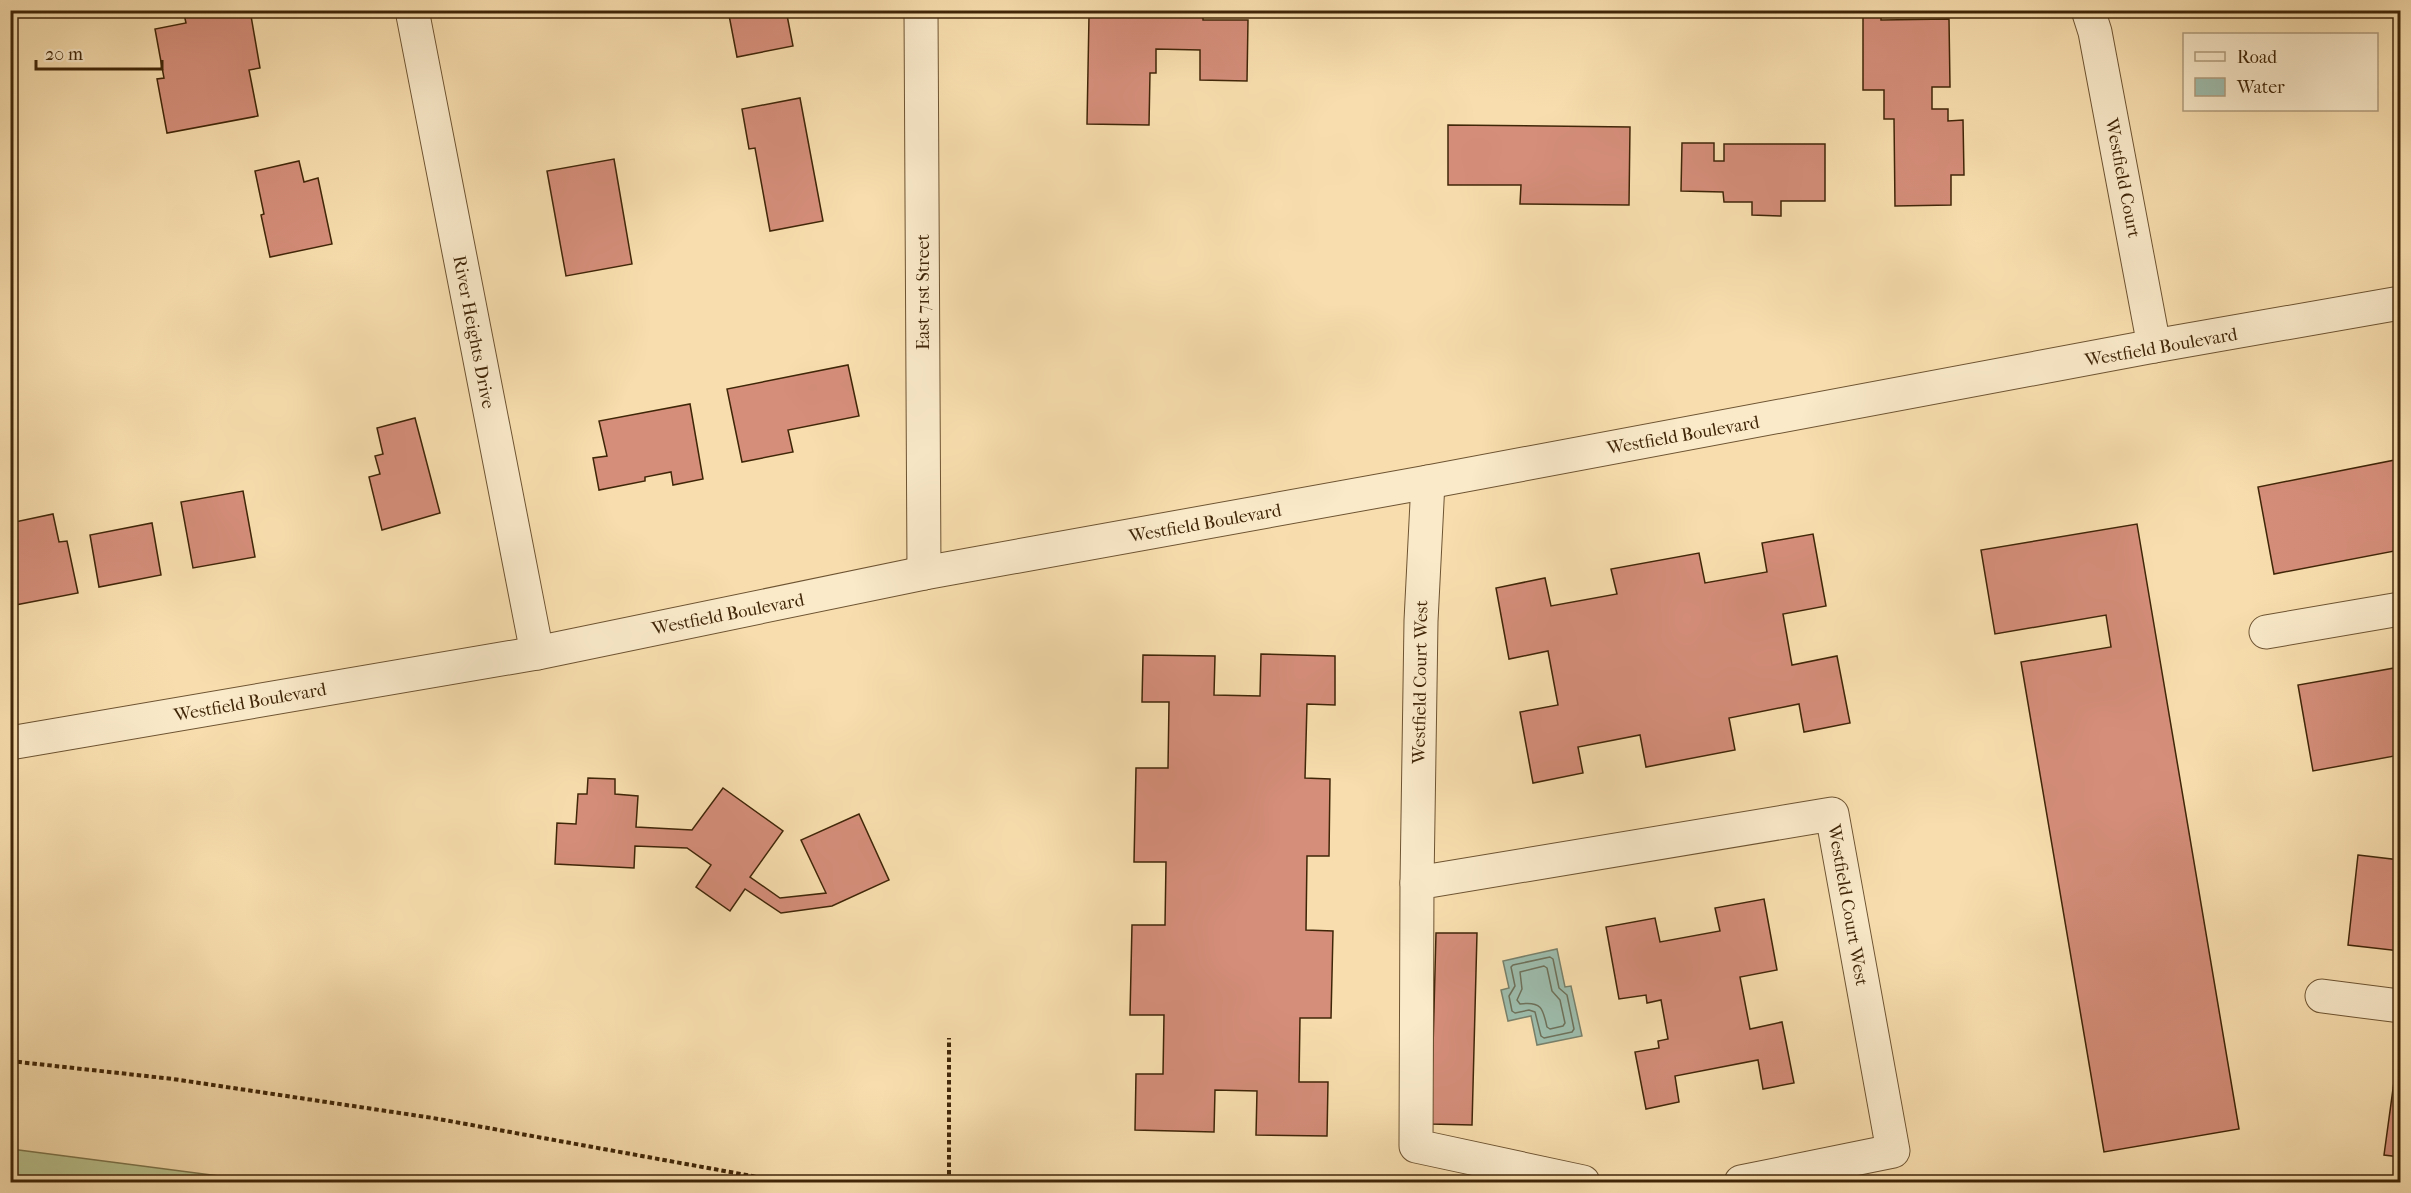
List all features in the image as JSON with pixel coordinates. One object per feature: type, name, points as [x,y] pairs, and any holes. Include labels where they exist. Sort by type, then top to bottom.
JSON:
[{"type":"street","name":"River Heights Drive","points":[[412,10],[537,653]]},
{"type":"street","name":"East 71st Street","points":[[921,10],[924,573]]},
{"type":"street","name":"Westfield Court","points":[[2088,10],[2095,32],[2154,346]]},
{"type":"street","name":"Westfield Boulevard","points":[[10,743],[537,653],[924,573],[1428,482],[2154,346],[2400,303]]},
{"type":"street","name":"Westfield Court West","points":[[1428,482],[1421,621],[1416,1146],[1583,1182]]},
{"type":"street","points":[[2266,632],[2400,609]]},
{"type":"street","name":"Westfield Court West","points":[[1417,883],[1832,814],[1893,1151],[1740,1182]]},
{"type":"street","points":[[2322,996],[2400,1006]]},
{"type":"path","points":[[949,1038],[949,1182]]},
{"type":"path","points":[[10,1061],[173,1079],[432,1118],[785,1182]]},
{"type":"green space","points":[[11,1149],[266,1182],[11,1182]]},
{"type":"water","points":[[1557,949],[1565,987],[1571,986],[1582,1036],[1537,1045],[1531,1016],[1508,1021],[1501,990],[1509,988],[1503,961]]},
{"type":"building","points":[[204,10],[250,10],[260,68],[249,70],[258,116],[167,133],[157,79],[164,78],[155,29],[186,23],[184,14]]},
{"type":"building","points":[[728,10],[786,10],[793,46],[737,57]]},
{"type":"building","points":[[1863,10],[1881,10],[1881,20],[1949,19],[1950,87],[1932,87],[1932,109],[1948,109],[1948,121],[1963,120],[1964,175],[1951,175],[1951,205],[1895,206],[1894,119],[1884,119],[1884,90],[1863,90]]},
{"type":"building","points":[[1089,16],[1203,16],[1203,20],[1248,20],[1247,81],[1200,80],[1200,50],[1156,49],[1156,73],[1150,73],[1149,125],[1087,124]]},
{"type":"building","points":[[800,98],[823,221],[770,231],[755,148],[749,149],[742,109]]},
{"type":"building","points":[[1448,125],[1630,127],[1629,205],[1520,204],[1521,185],[1448,185]]},
{"type":"building","points":[[1682,143],[1714,143],[1714,161],[1724,161],[1724,144],[1825,144],[1825,201],[1781,201],[1781,216],[1752,215],[1752,202],[1724,202],[1723,192],[1681,191]]},
{"type":"building","points":[[614,159],[632,264],[566,276],[547,171]]},
{"type":"building","points":[[299,161],[304,182],[318,178],[332,244],[270,257],[255,171]]},
{"type":"building","points":[[848,365],[859,416],[788,430],[793,452],[742,462],[727,389]]},
{"type":"building","points":[[690,404],[703,479],[673,485],[671,472],[645,477],[645,481],[599,490],[593,458],[607,456],[599,421]]},
{"type":"building","points":[[415,418],[440,513],[382,530],[369,477],[380,474],[375,456],[383,454],[377,428]]},
{"type":"building","points":[[2400,459],[2400,550],[2274,574],[2258,487]]},
{"type":"building","points":[[243,491],[255,557],[193,568],[181,502]]},
{"type":"building","points":[[53,514],[59,542],[67,541],[78,593],[10,606],[10,523]]},
{"type":"building","points":[[152,523],[161,575],[99,587],[90,535]]},
{"type":"building","points":[[2137,524],[2239,1129],[2104,1152],[2021,662],[2111,647],[2106,615],[1995,634],[1981,550]]},
{"type":"building","points":[[1813,534],[1826,606],[1783,614],[1792,665],[1837,656],[1850,723],[1804,732],[1799,704],[1729,718],[1735,750],[1646,767],[1640,735],[1578,747],[1583,773],[1533,783],[1520,712],[1558,705],[1548,651],[1509,659],[1496,588],[1545,578],[1551,606],[1617,594],[1611,569],[1699,553],[1705,583],[1767,572],[1762,543]]},
{"type":"building","points":[[1261,654],[1335,656],[1335,705],[1307,704],[1305,778],[1330,779],[1329,856],[1307,856],[1306,930],[1333,931],[1331,1018],[1300,1018],[1299,1082],[1328,1082],[1327,1136],[1256,1135],[1257,1091],[1215,1090],[1214,1132],[1135,1130],[1136,1074],[1163,1074],[1164,1015],[1130,1015],[1132,925],[1165,925],[1166,862],[1134,862],[1136,768],[1168,768],[1169,702],[1142,702],[1143,655],[1215,656],[1214,695],[1260,696]]},
{"type":"building","points":[[2400,667],[2400,755],[2313,771],[2298,685]]},
{"type":"building","points":[[588,778],[615,779],[615,794],[638,796],[636,827],[692,830],[723,788],[783,831],[750,877],[780,898],[826,893],[801,840],[859,814],[889,880],[832,906],[781,913],[745,889],[730,911],[696,887],[711,865],[687,848],[635,846],[634,868],[555,864],[557,823],[576,824],[578,794],[587,794]]},
{"type":"building","points":[[2358,855],[2400,860],[2400,951],[2348,945]]},
{"type":"building","points":[[1764,899],[1777,970],[1740,977],[1750,1029],[1782,1022],[1794,1083],[1763,1089],[1758,1060],[1675,1076],[1679,1102],[1646,1109],[1635,1052],[1659,1048],[1658,1041],[1668,1039],[1661,1000],[1647,1003],[1646,995],[1619,999],[1606,927],[1655,918],[1660,942],[1720,931],[1715,908]]},
{"type":"building","points":[[1436,933],[1477,933],[1472,1125],[1431,1124]]},
{"type":"building","points":[[2396,1067],[2400,1068],[2400,1157],[2384,1155]]}]
